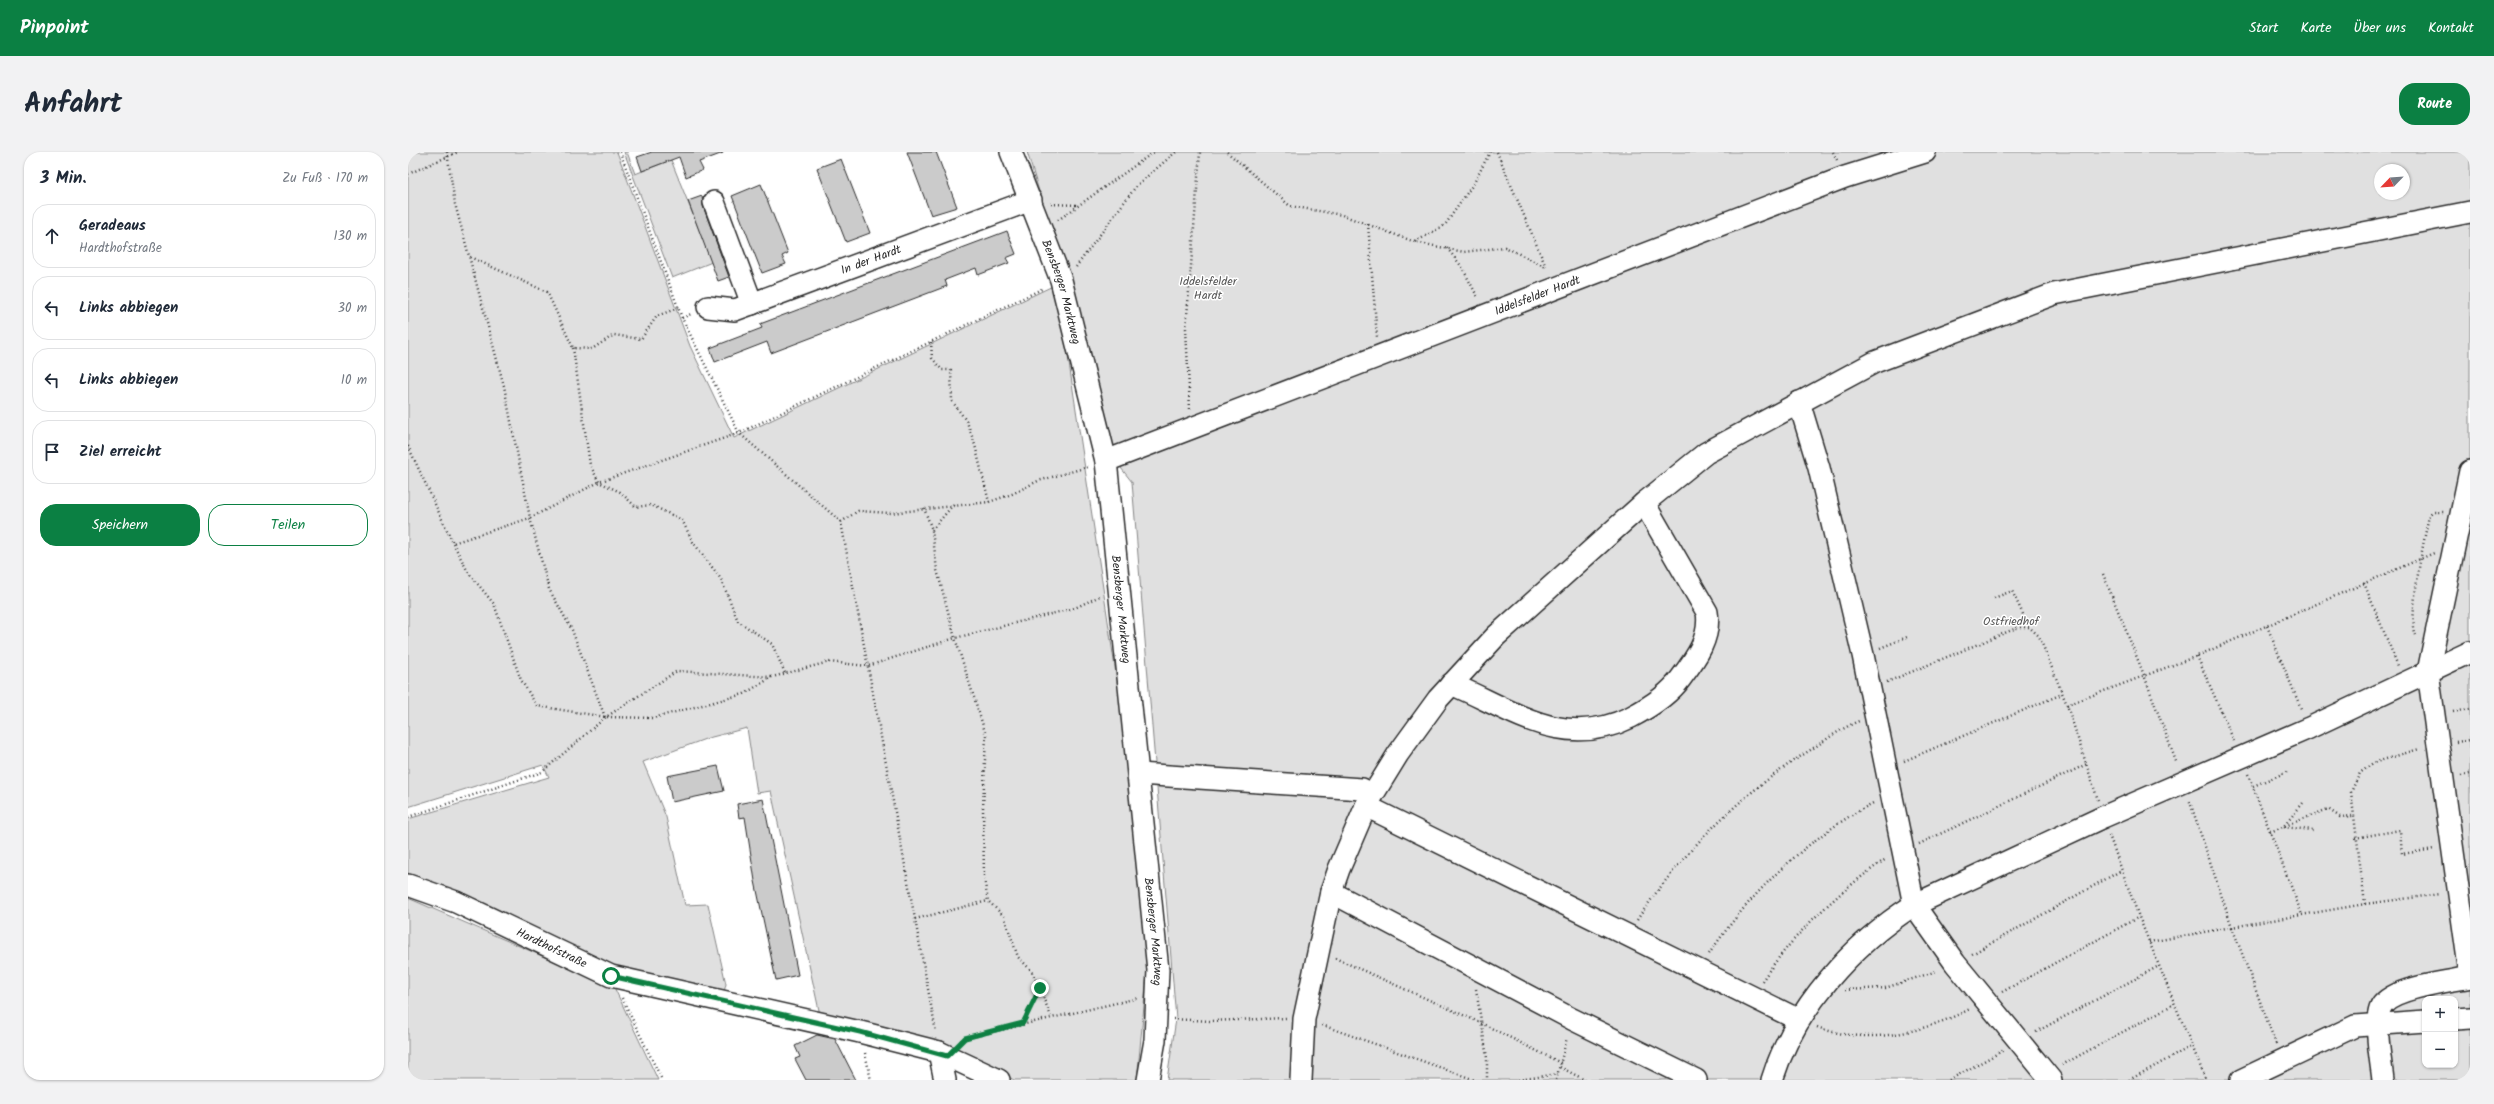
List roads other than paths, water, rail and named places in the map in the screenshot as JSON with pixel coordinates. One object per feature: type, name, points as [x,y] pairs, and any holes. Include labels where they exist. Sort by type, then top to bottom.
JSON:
[{"type":"street","name":"Bensberger Marktweg","points":[[1011,152],[1032,202],[1061,280],[1106,462],[1156,934],[1158,1009],[1148,1080]]},
{"type":"street","name":"Iddelsfelder Hardt","points":[[1106,462],[1486,314],[1845,177],[1925,152]]},
{"type":"street","points":[[714,202],[752,304]]},
{"type":"street","name":"In der Hardt","points":[[708,307],[736,310],[1032,202]]},
{"type":"street","points":[[1300,1080],[1304,1018],[1317,950],[1331,892],[1339,869],[1370,800],[1422,719],[1480,651],[1526,607],[1644,503],[1706,453],[1875,362],[2054,294],[2470,212]]},
{"type":"street","points":[[1799,402],[1819,468],[1863,655],[1914,905],[1956,963],[2048,1077]]},
{"type":"street","points":[[2383,1080],[2378,1024],[2380,1009],[2386,1000],[2395,995],[2416,988],[2470,976],[2437,745],[2429,667],[2470,471]]},
{"type":"street","points":[[1451,684],[1548,727],[1587,731],[1608,727],[1643,711],[1677,683],[1701,648],[1707,632],[1707,612],[1644,503]]},
{"type":"street","points":[[1772,1080],[1799,1020],[1823,986],[1871,937],[1897,916],[1914,905],[2103,817],[2310,728],[2405,683],[2429,667],[2470,652]]},
{"type":"street","points":[[1139,774],[1362,789],[1370,800],[1628,936],[1799,1020]]},
{"type":"street","name":"Hardthofstraße","points":[[408,884],[456,902],[611,976],[860,1032],[943,1054],[999,1080]]},
{"type":"street","points":[[1331,892],[1572,1018],[1696,1080]]},
{"type":"street","points":[[2458,1019],[2470,1018]]},
{"type":"street","points":[[2241,1080],[2355,1026],[2422,1021]]},
{"type":"street","points":[[943,1054],[945,1080]]},
{"type":"park label","name":"Ostfriedhof","points":[[2011,621]]}]
